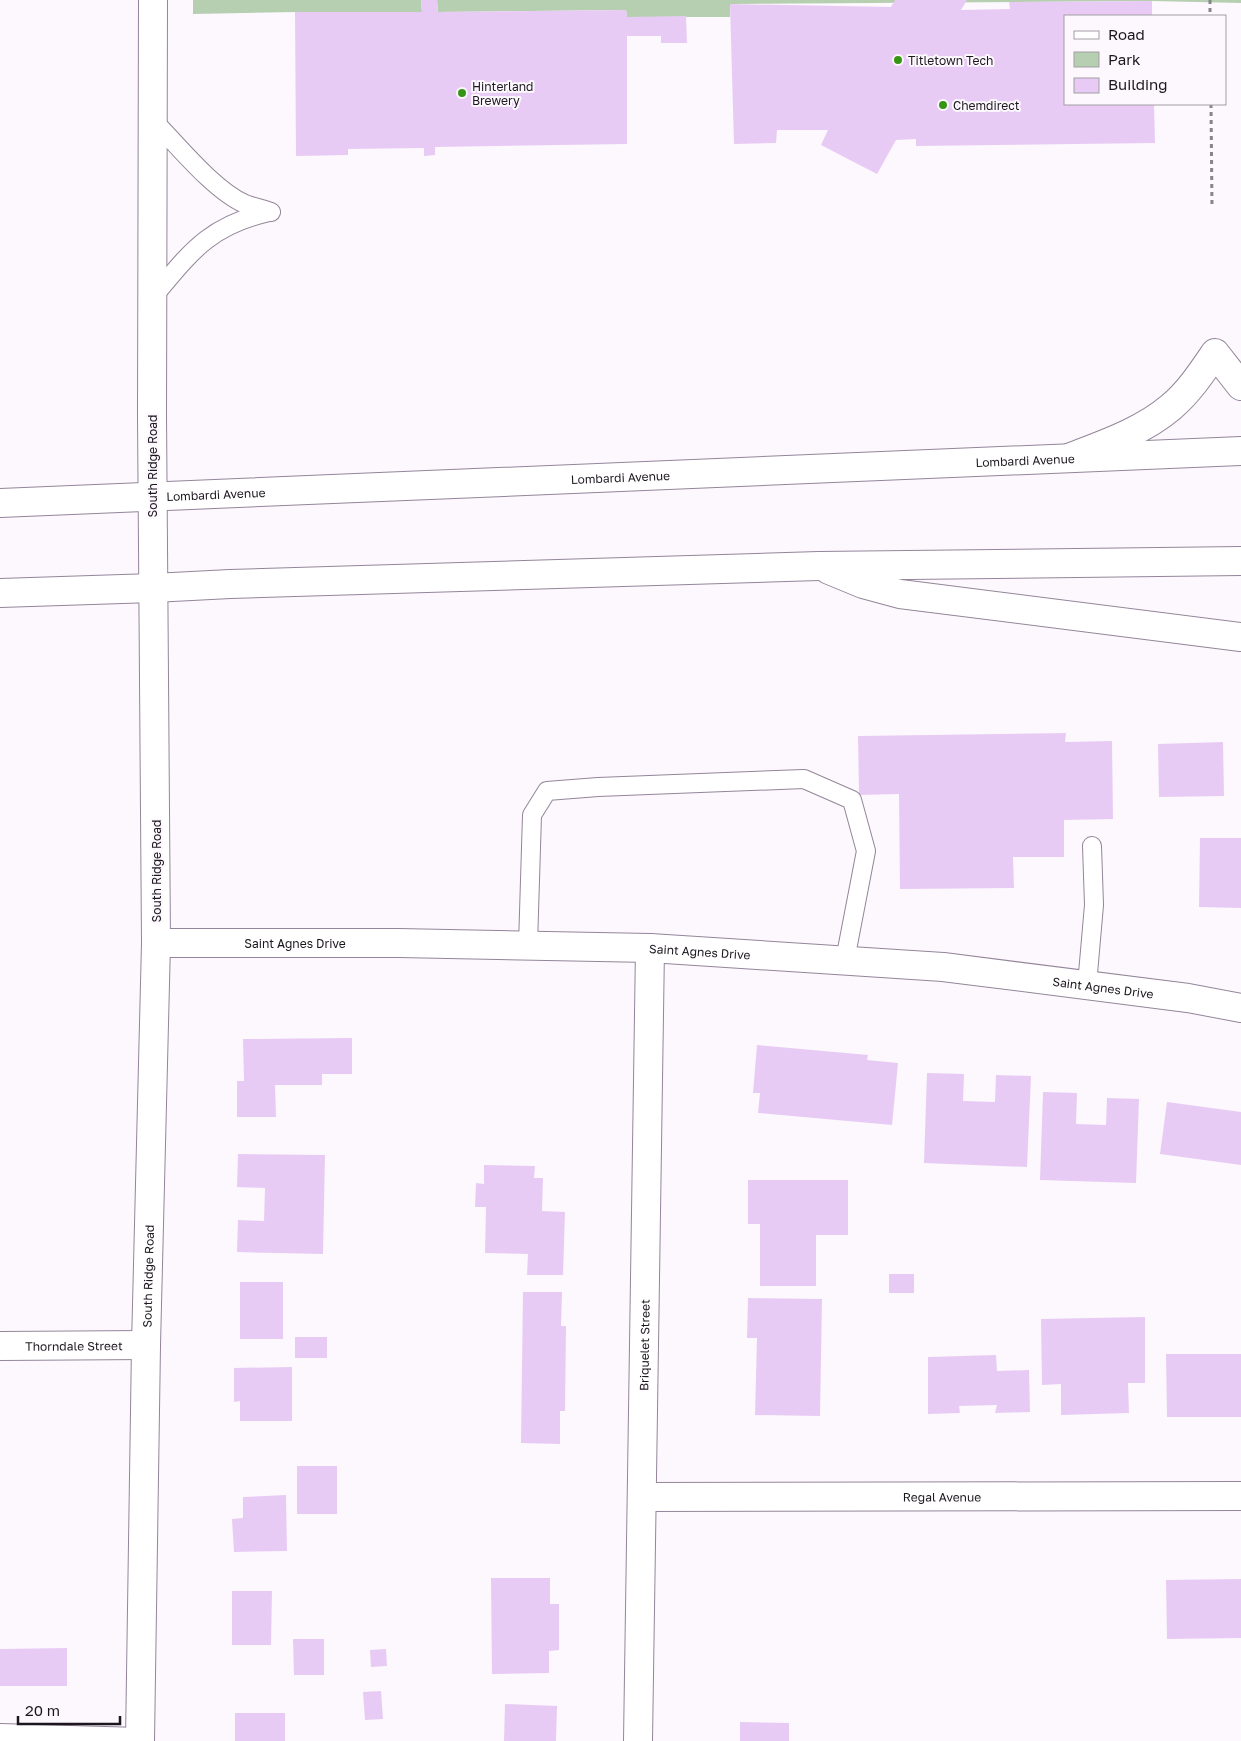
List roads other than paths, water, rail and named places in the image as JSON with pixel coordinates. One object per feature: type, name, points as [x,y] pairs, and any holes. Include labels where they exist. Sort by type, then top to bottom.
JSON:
[{"type":"street","name":"South Ridge Road","points":[[140,1739],[146,1345],[156,943],[152,497],[151,118],[153,0]]},
{"type":"street","points":[[1069,458],[1121,437],[1162,415],[1191,387],[1215,353],[1241,386]]},
{"type":"street","name":"Lombardi Avenue","points":[[0,503],[1241,451]]},
{"type":"street","points":[[0,593],[819,566],[1241,562]]},
{"type":"street","points":[[819,566],[863,584],[900,594],[1241,637]]},
{"type":"street","name":"Saint Agnes Drive","points":[[156,943],[399,943],[650,948],[943,967],[1188,998],[1241,1008]]},
{"type":"street","name":"Briquelet Street","points":[[638,1741],[650,948]]},
{"type":"street","name":"Thorndale Street","points":[[0,1346],[146,1345]]},
{"type":"street","name":"Regal Avenue","points":[[642,1496],[1241,1496]]},
{"type":"lane","points":[[151,118],[225,191],[244,203],[271,212],[243,219],[213,234],[184,260],[152,298]]},
{"type":"lane","points":[[528,945],[532,815],[547,791],[598,787],[804,779],[852,800],[866,851],[845,960]]},
{"type":"lane","points":[[1087,985],[1094,905],[1092,846]]},
{"type":"lane","points":[[0,1733],[140,1739]]},
{"type":"place","name":"Titletown Tech","points":[[898,60]]},
{"type":"place","name":"Hinterland Brewery","points":[[462,93]]},
{"type":"place","name":"Chemdirect","points":[[943,105]]}]
